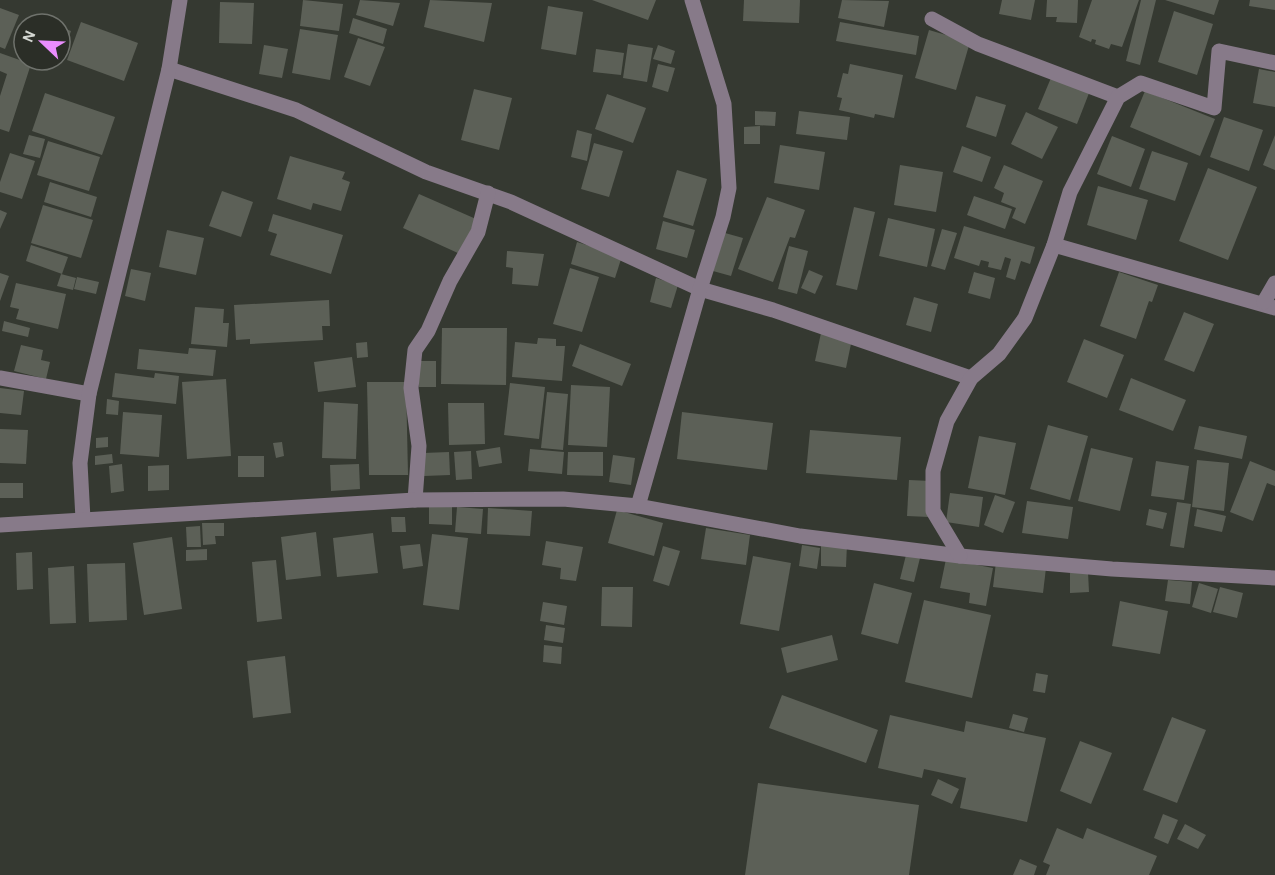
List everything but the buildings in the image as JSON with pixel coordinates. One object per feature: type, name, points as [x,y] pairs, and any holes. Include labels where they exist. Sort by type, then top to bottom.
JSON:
[{"type":"street","points":[[83,519],[80,463],[89,394],[169,69],[180,0]]},
{"type":"street","points":[[638,506],[723,217],[729,188],[724,104],[692,0]]},
{"type":"street","points":[[932,19],[978,44],[1118,98]]},
{"type":"street","points":[[960,556],[933,511],[933,471],[946,422],[972,378],[999,354],[1025,318],[1054,245],[1070,192],[1118,98],[1141,83],[1214,108],[1219,51],[1275,63]]},
{"type":"street","points":[[169,69],[296,110],[426,172],[511,202],[700,289],[773,310],[972,378]]},
{"type":"street","points":[[415,500],[419,446],[411,388],[415,350],[428,331],[450,281],[478,232],[488,194]]},
{"type":"street","points":[[1054,245],[1269,305],[1275,283]]},
{"type":"street","points":[[0,378],[89,394]]},
{"type":"street","points":[[0,525],[415,500],[563,499],[638,506],[800,536],[960,556],[1112,569],[1275,578]]}]
